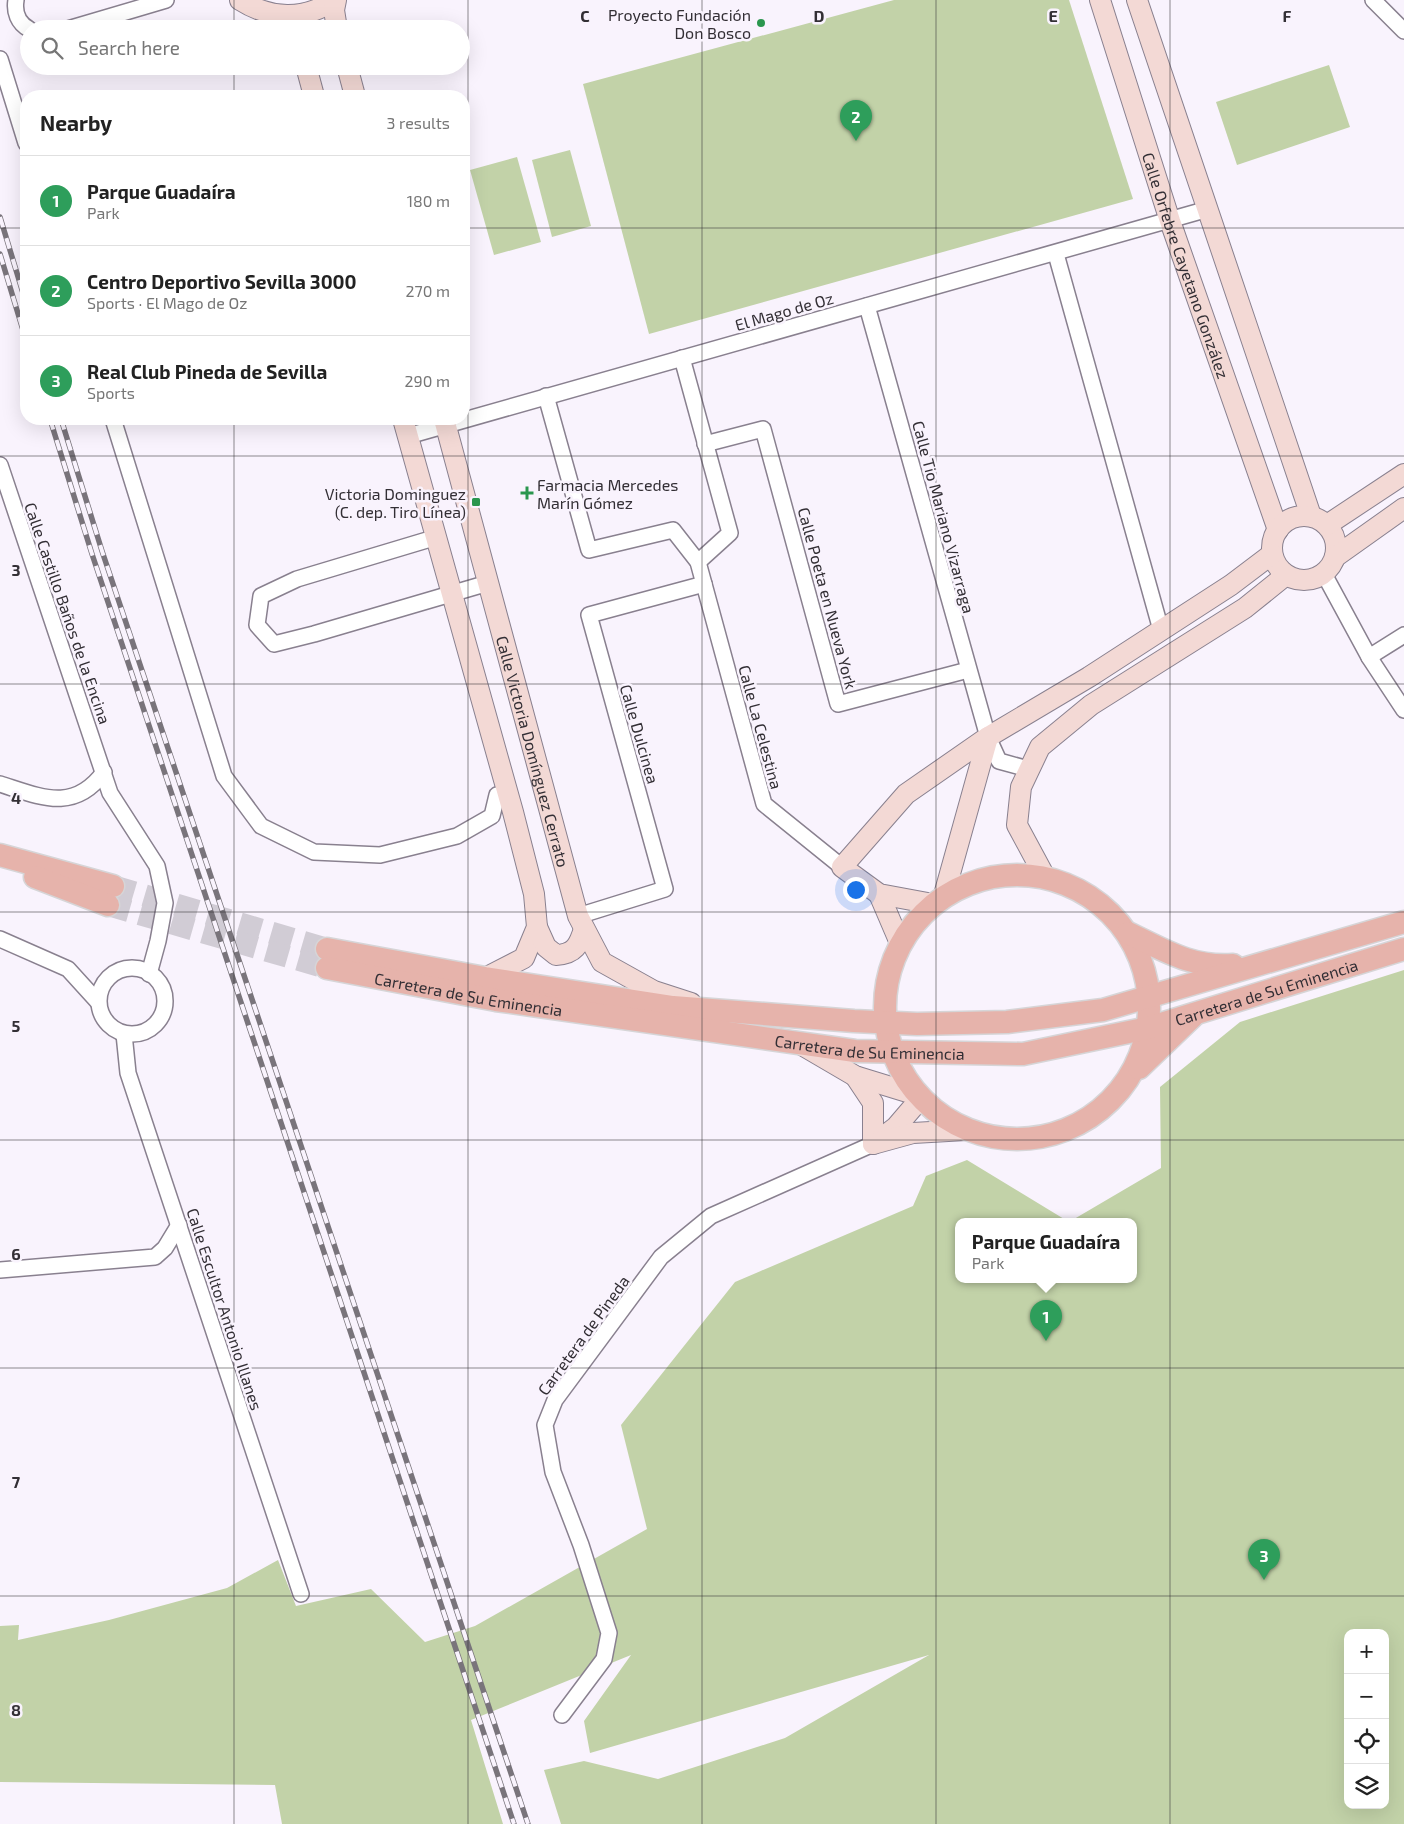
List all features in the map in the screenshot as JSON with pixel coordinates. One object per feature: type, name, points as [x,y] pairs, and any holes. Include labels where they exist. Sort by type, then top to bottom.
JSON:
[{"type":"main road","points":[[0,855],[110,896],[23,872],[0,860]]},
{"type":"main road","points":[[1130,1078],[1145,1044],[1148,1028],[1145,968],[1128,933],[1105,908],[1077,888],[1045,877],[1010,874],[976,880],[939,899],[919,916],[900,943],[888,972],[883,1003],[896,1052],[897,1067],[918,1097],[939,1115],[966,1130],[1002,1139],[1039,1138],[1075,1127],[1106,1106],[1130,1078],[1196,1014]]},
{"type":"main road","name":"Carretera de Su Eminencia","points":[[1404,922],[1103,1010],[1007,1022],[888,1023],[673,1007],[485,978],[327,958],[496,1000],[855,1051],[1023,1054],[1148,1028],[1404,949]]},
{"type":"main road","points":[[1128,933],[1188,962],[1214,966],[1267,962]]},
{"type":"street","points":[[16,0],[15,8],[20,21]]},
{"type":"street","points":[[98,20],[166,0]]},
{"type":"street","points":[[240,0],[282,20]]},
{"type":"street","points":[[292,20],[335,0]]},
{"type":"street","points":[[335,0],[336,20]]},
{"type":"street","name":"Calle Orfebre Cayetano González","points":[[1100,0],[1170,221],[1278,530]]},
{"type":"street","points":[[1137,0],[1208,209],[1319,521],[1334,536],[1336,557]]},
{"type":"street","points":[[1373,0],[1404,31]]},
{"type":"street","points":[[0,59],[20,124]]},
{"type":"street","points":[[308,75],[312,90]]},
{"type":"street","points":[[349,75],[353,90]]},
{"type":"street","name":"El Mago de Oz","points":[[470,415],[546,396],[1056,254],[1208,209]]},
{"type":"street","points":[[1056,254],[1161,630]]},
{"type":"street","name":"Calle Tio Mariano Vizarraga","points":[[867,306],[988,737],[999,761],[1028,769]]},
{"type":"street","points":[[546,396],[589,550],[673,530],[698,562],[730,533],[682,358]]},
{"type":"street","points":[[115,425],[224,776],[261,826],[314,852],[380,854],[457,836],[492,816],[497,795]]},
{"type":"street","name":"El Mago de Oz","points":[[406,427],[421,425]]},
{"type":"street","name":"Calle Victoria Domínguez Cerrato","points":[[445,425],[581,922],[602,962],[654,991],[712,1010]]},
{"type":"street","points":[[406,427],[513,812],[534,894],[538,927],[546,947],[556,955],[566,954],[576,948],[581,922]]},
{"type":"street","name":"Calle Poeta en Nueva York","points":[[705,444],[764,429],[838,704],[968,670]]},
{"type":"street","name":"Calle Castillo Baños de la Encina","points":[[0,465],[110,793],[156,866],[165,904],[149,974]]},
{"type":"street","points":[[1404,474],[1319,521],[1289,520],[1278,530],[1274,537],[1272,554],[1275,562],[1286,575],[1305,580],[1324,574],[1336,557],[1404,508]]},
{"type":"street","points":[[436,537],[296,579],[261,596],[257,625],[274,644],[488,583]]},
{"type":"street","points":[[900,943],[879,894],[842,867],[906,794],[988,737],[1089,677],[1231,585],[1272,554]]},
{"type":"street","name":"Calle La Celestina","points":[[698,562],[764,804],[842,867]]},
{"type":"street","points":[[1324,574],[1370,657],[1404,710]]},
{"type":"street","points":[[1045,877],[1017,825],[1021,786],[1040,747],[1091,705],[1245,608],[1286,575]]},
{"type":"street","name":"Calle Dulcinea","points":[[581,922],[665,889],[588,615],[704,584]]},
{"type":"street","points":[[1370,657],[1404,635]]},
{"type":"street","points":[[879,894],[939,899],[988,737]]},
{"type":"street","points":[[0,784],[36,795],[66,799],[93,787],[104,772]]},
{"type":"street","points":[[485,978],[524,958],[538,927]]},
{"type":"street","points":[[0,939],[68,969],[98,1002]]},
{"type":"street","points":[[133,968],[149,974],[160,984],[164,994],[161,1016],[155,1025],[146,1031],[124,1034],[106,1022],[100,1013],[98,1002],[102,988],[112,974],[122,969],[133,968]]},
{"type":"street","name":"Calle Escultor Antonio Illanes","points":[[124,1034],[128,1073],[301,1594]]},
{"type":"street","points":[[798,1042],[855,1076],[918,1097],[896,1127],[873,1144]]},
{"type":"street","points":[[855,1076],[873,1103],[873,1144]]},
{"type":"street","points":[[873,1144],[913,1133],[966,1130]]},
{"type":"street","name":"Carretera de Pineda","points":[[562,1715],[604,1659],[609,1633],[581,1545],[553,1472],[545,1425],[555,1400],[661,1257],[711,1216],[873,1144]]},
{"type":"street","points":[[0,1270],[155,1257],[165,1248],[179,1226]]},
{"type":"green space","points":[[894,0],[1069,0],[1133,199],[649,334],[583,84]]},
{"type":"green space","points":[[1329,65],[1350,127],[1237,165],[1216,102]]},
{"type":"green space","points":[[570,150],[591,226],[552,237],[532,160]]},
{"type":"green space","points":[[517,157],[541,242],[494,255],[470,170]]},
{"type":"green space","points":[[1404,970],[1404,1824],[561,1824],[544,1770],[584,1761],[658,1779],[785,1738],[929,1655],[590,1753],[584,1721],[631,1655],[471,1720],[503,1824],[282,1824],[275,1785],[0,1782],[0,1626],[19,1625],[18,1640],[109,1620],[227,1588],[278,1560],[296,1606],[371,1589],[425,1642],[475,1626],[647,1529],[621,1425],[735,1282],[913,1206],[926,1176],[967,1160],[1062,1218],[955,1218],[955,1283],[1137,1283],[1137,1218],[1076,1218],[1161,1168],[1160,1087],[1240,1022]]},
{"type":"tunnel","points":[[113,886],[327,949]]},
{"type":"tunnel","points":[[108,905],[327,968]]},
{"type":"railway","points":[[0,217],[20,283]]},
{"type":"railway","points":[[0,254],[20,320]]},
{"type":"railway","points":[[52,425],[92,554],[514,1824]]},
{"type":"railway","points":[[63,425],[102,551],[528,1824]]},
{"type":"place","name":"Proyecto Fundación Don Bosco","points":[[761,23]]},
{"type":"place","name":"Centro Deportivo Sevilla 3000","points":[[856,141]]},
{"type":"place","name":"Farmacia Mercedes Marín Gómez","points":[[527,493]]},
{"type":"place","name":"Victoria Dominguez (C. dep. Tiro Línea)","points":[[476,502]]},
{"type":"place","name":"Parque Guadaíra","points":[[1046,1341]]},
{"type":"place","name":"Real Club Pineda de Sevilla","points":[[1264,1580]]}]
